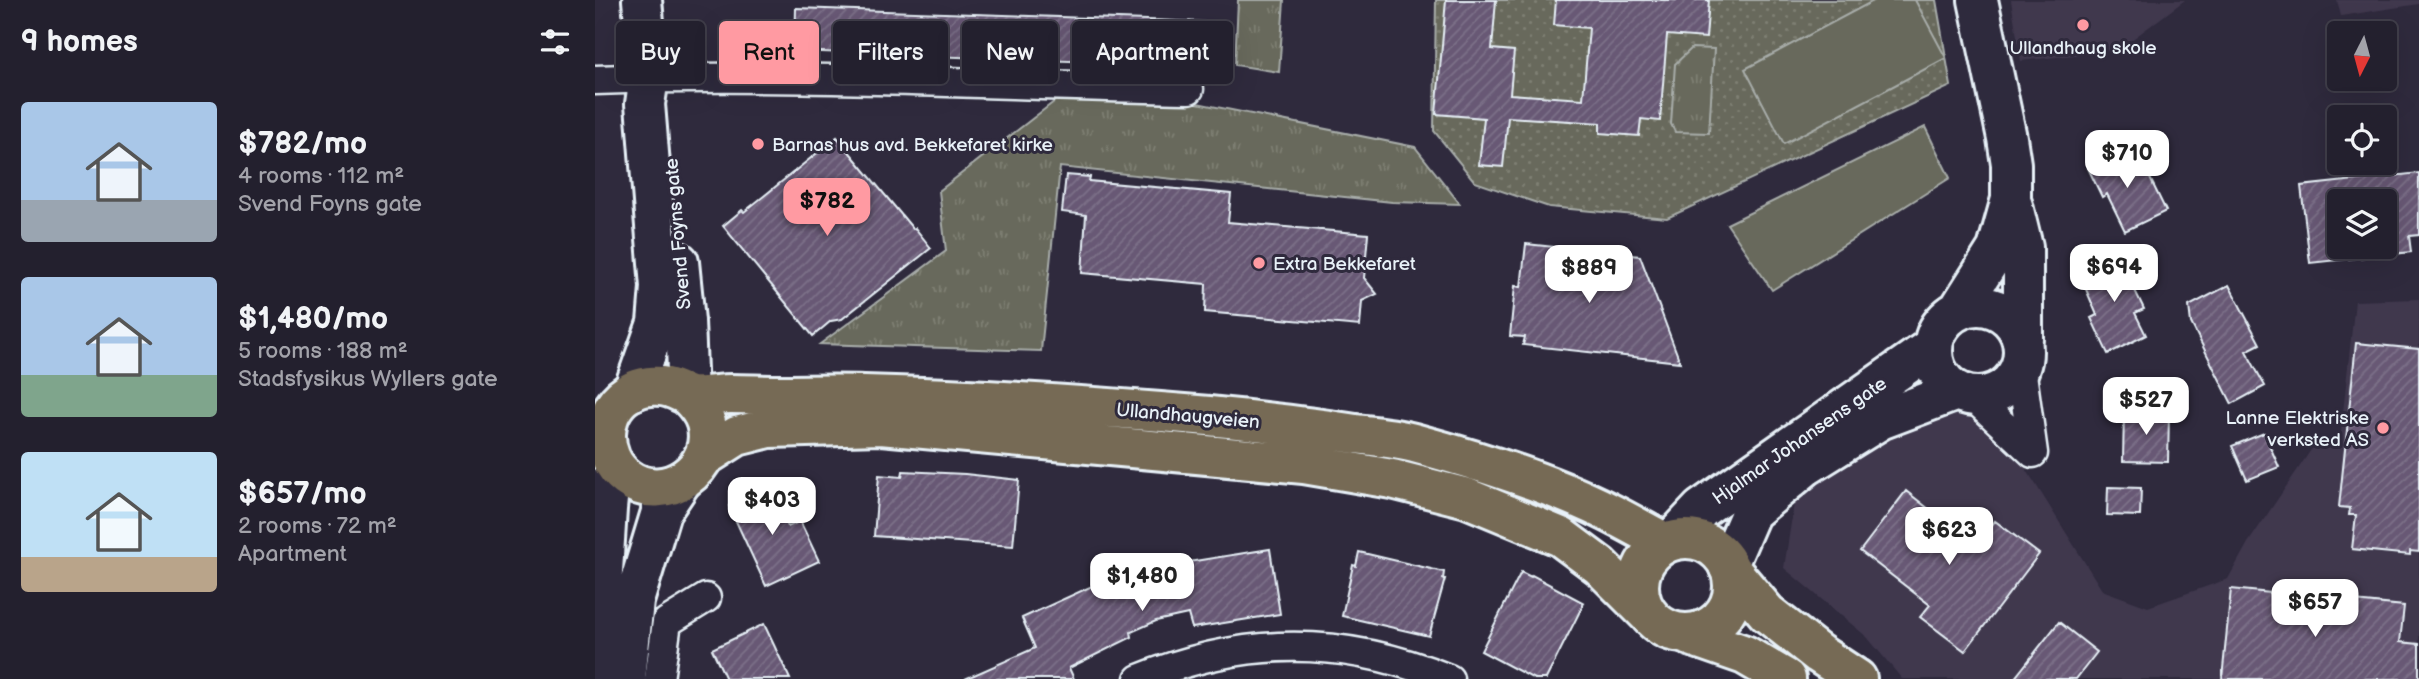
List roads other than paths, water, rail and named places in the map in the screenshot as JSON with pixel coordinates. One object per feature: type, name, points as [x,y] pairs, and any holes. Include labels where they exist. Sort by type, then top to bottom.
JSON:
[{"type":"main road","points":[[651,386],[669,387],[688,396],[700,408],[707,424],[708,441],[692,470],[664,488],[646,487],[608,467],[605,430],[616,401],[651,386]]},
{"type":"main road","name":"Ullandhaugveien","points":[[688,396],[860,395],[970,399],[1288,423],[1411,442],[1521,477],[1606,510],[1669,542]]},
{"type":"main road","name":"Ullandhaugveien","points":[[692,470],[737,436],[769,428],[881,425],[1304,464],[1392,479],[1467,498],[1561,537],[1600,566],[1666,625],[1745,655],[1786,679]]},
{"type":"main road","points":[[1729,567],[1733,584],[1731,600],[1724,614],[1712,625],[1698,631],[1666,625],[1643,604],[1639,590],[1640,576],[1654,551],[1669,542],[1685,539],[1698,541],[1710,546],[1729,567],[1767,612],[1819,654],[1857,679]]},
{"type":"street","name":"Svend Foyns gate","points":[[642,0],[644,21]]},
{"type":"street","points":[[1964,394],[1987,396],[2002,390],[2013,380],[2022,353],[2023,247],[2011,200],[2011,164],[1977,0]]},
{"type":"street","points":[[705,78],[900,80],[1189,89]]},
{"type":"street","points":[[595,80],[616,79]]},
{"type":"street","name":"Svend Foyns gate","points":[[616,401],[657,323],[660,287],[645,104],[648,84]]},
{"type":"street","name":"Svend Foyns gate","points":[[653,84],[664,104],[685,321],[688,396]]},
{"type":"street","points":[[1959,309],[1985,305],[1998,309],[2017,327],[2033,453],[1964,394],[1946,383],[1933,359],[1933,346],[1941,325],[1959,309],[1997,249],[2011,200]]},
{"type":"street","name":"Hjalmar Johansens gate","points":[[1669,542],[1701,509],[1933,346]]},
{"type":"street","name":"Hjalmar Johansens gate","points":[[1729,567],[1751,512],[1806,466],[1880,420],[1964,394]]},
{"type":"street","points":[[596,679],[609,488],[608,467]]},
{"type":"street","points":[[626,679],[634,601],[661,512],[692,470]]},
{"type":"street","points":[[659,679],[667,622],[706,598]]},
{"type":"street","points":[[1139,679],[1221,653],[1314,646],[1367,652],[1420,667],[1449,679]]},
{"type":"place","name":"Ullandhaug skole","points":[[2083,25]]},
{"type":"place","name":"Barnas hus avd. Bekkefaret kirke","points":[[758,144]]},
{"type":"place","name":"Extra Bekkefaret","points":[[1259,263]]},
{"type":"place","name":"Lanne Elektriske verksted AS","points":[[2383,428]]}]
